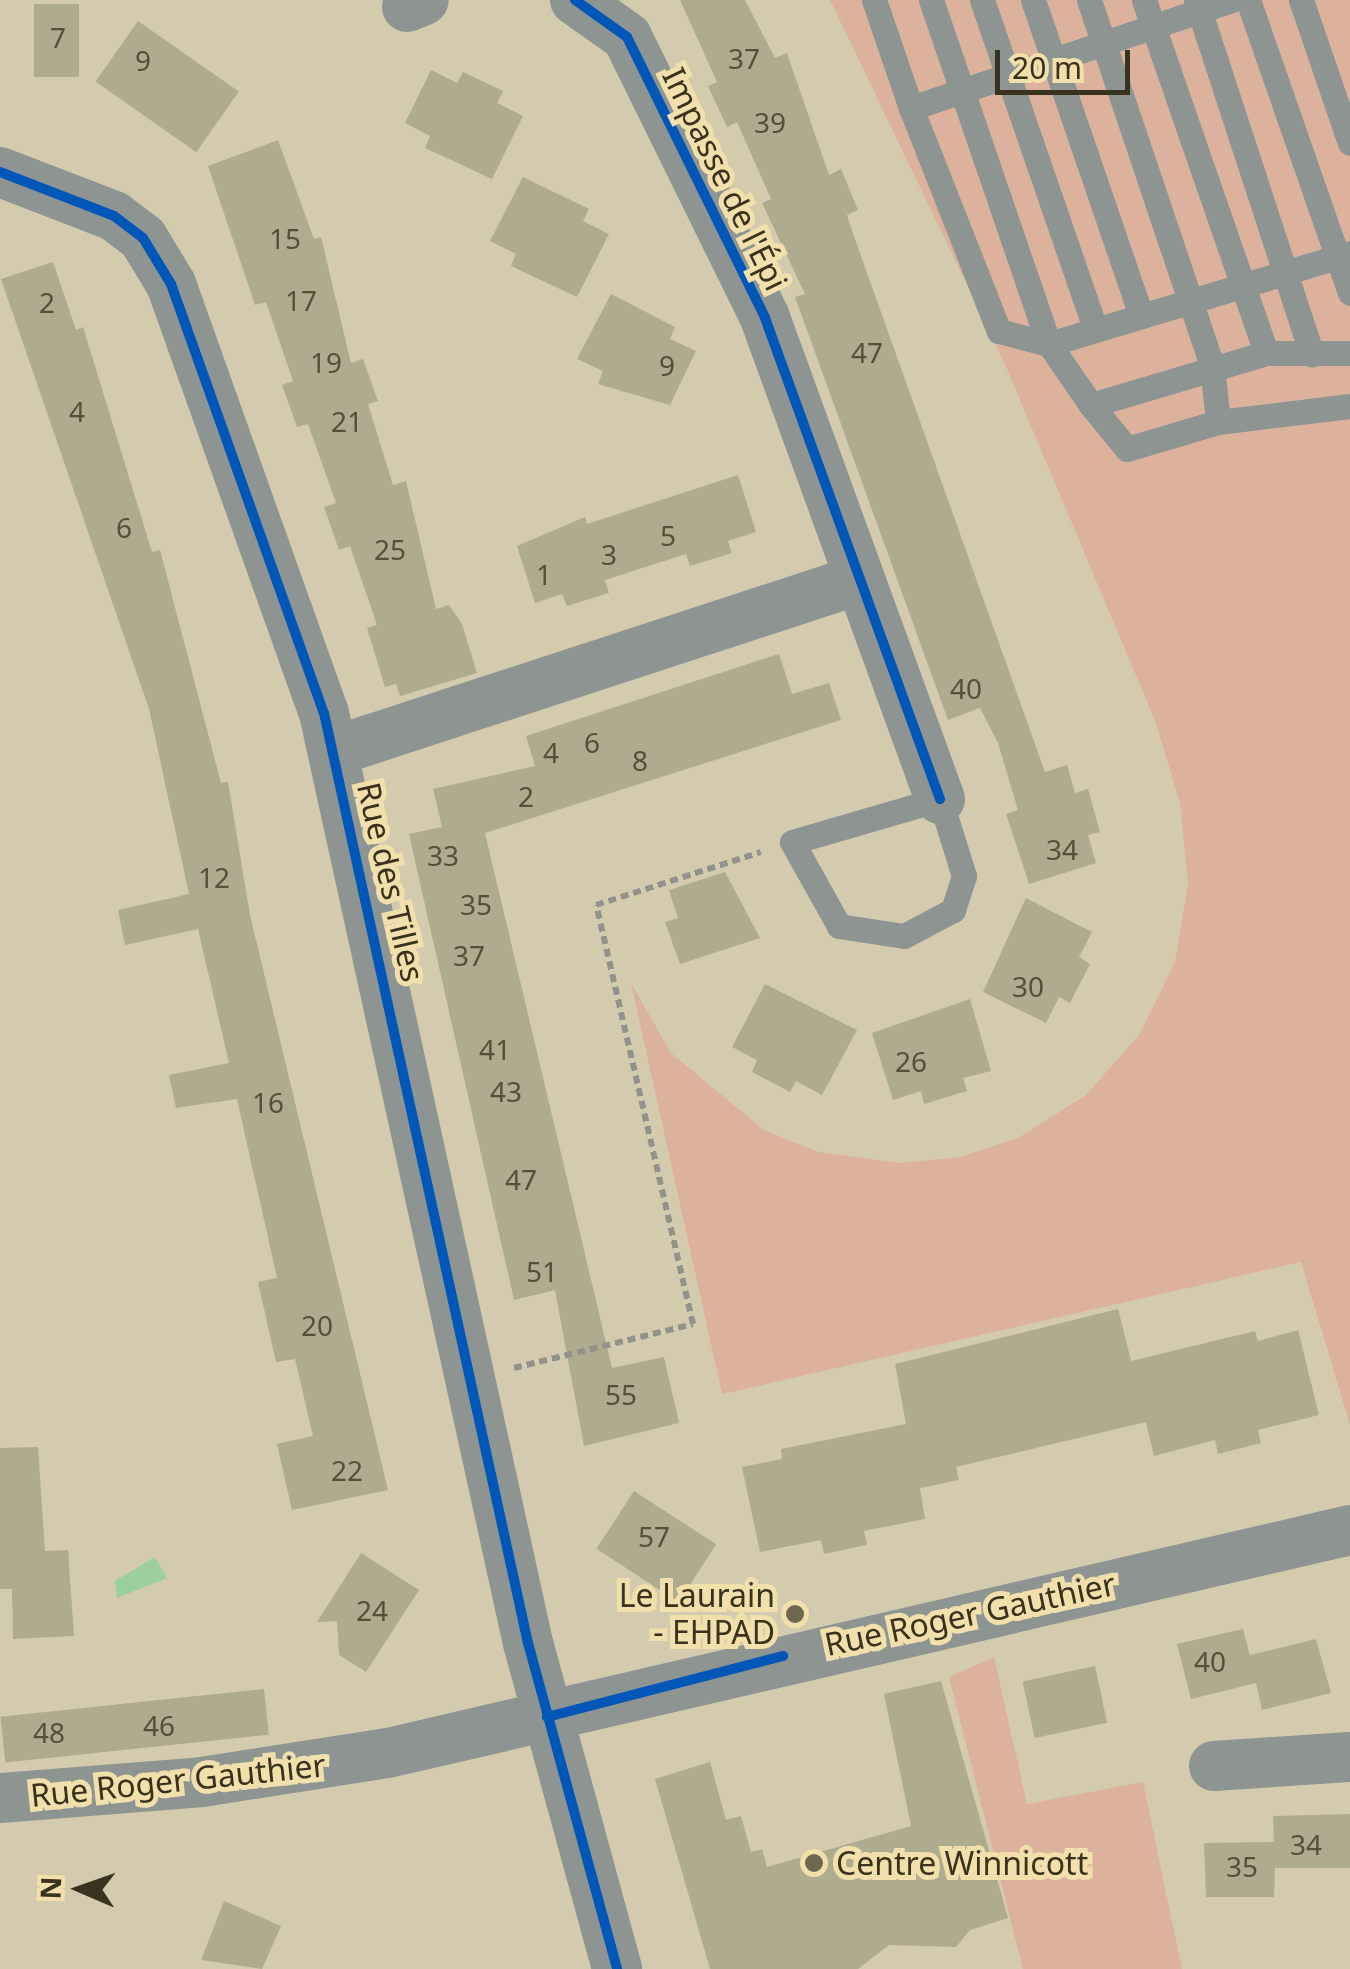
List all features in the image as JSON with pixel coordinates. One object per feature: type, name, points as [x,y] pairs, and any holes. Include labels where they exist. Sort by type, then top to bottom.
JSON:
[{"type":"street","name":"Impasse de l'Épi","points":[[575,0],[627,36],[765,318],[855,581],[940,799]]},
{"type":"street","name":"Rue des Tilles","points":[[0,172],[114,216],[143,238],[171,284],[334,751],[547,1717],[617,1969]]},
{"type":"street","points":[[334,751],[855,581]]},
{"type":"street","name":"Rue Roger Gauthier","points":[[0,1798],[299,1768],[547,1717],[1350,1530]]},
{"type":"street","points":[[1214,1766],[1350,1756]]},
{"type":"lane","points":[[874,0],[911,108],[999,332],[1049,344],[1344,255]]},
{"type":"lane","points":[[931,0],[1049,344],[1090,405],[1126,449],[1218,422],[1350,406]]},
{"type":"lane","points":[[982,0],[1095,328]]},
{"type":"lane","points":[[1033,0],[1141,315]]},
{"type":"lane","points":[[1089,0],[1212,365],[1218,422]]},
{"type":"lane","points":[[1144,0],[1266,353]]},
{"type":"lane","points":[[911,108],[1153,26],[1198,6],[1232,0]]},
{"type":"lane","points":[[1248,0],[1344,255],[1350,293]]},
{"type":"lane","points":[[1301,0],[1350,143]]},
{"type":"lane","points":[[1198,6],[1288,271],[1312,354]]},
{"type":"lane","points":[[1090,405],[1212,365],[1266,353],[1350,353]]},
{"type":"lane","points":[[792,842],[940,799]]},
{"type":"lane","name":"Impasse de l'Épi","points":[[792,842],[840,926],[877,938],[928,929],[954,910],[964,876],[940,799]]},
{"type":"path","points":[[474,1377],[693,1324],[596,905],[792,842]]},
{"type":"shaded area","points":[[830,0],[1350,0],[1350,1425],[1301,1262],[722,1394],[631,983],[671,1053],[764,1130],[819,1152],[899,1163],[960,1157],[1018,1138],[1086,1095],[1139,1035],[1175,962],[1188,883],[1180,803],[1156,723],[1004,362]]},
{"type":"shaded area","points":[[155,1557],[167,1578],[117,1598],[115,1581]]},
{"type":"shaded area","points":[[994,1657],[1027,1804],[1143,1782],[1182,1969],[1023,1969],[949,1677]]},
{"type":"building","points":[[680,0],[745,0],[775,58],[787,53],[829,175],[841,169],[858,210],[847,215],[1045,772],[1067,765],[1075,793],[1088,789],[1100,832],[1088,835],[1096,863],[1029,884],[1006,814],[1018,810],[998,743],[980,708],[948,720],[795,297],[805,294],[762,203],[771,199],[737,122],[727,127],[708,86],[717,82]]},
{"type":"building","points":[[34,4],[79,4],[79,77],[34,77]]},
{"type":"building","points":[[138,21],[239,92],[196,152],[96,82]]},
{"type":"building","points":[[431,70],[457,83],[463,72],[503,91],[497,103],[523,116],[492,179],[425,148],[430,136],[405,123]]},
{"type":"building","points":[[278,140],[314,239],[321,237],[351,363],[363,359],[378,401],[368,404],[393,485],[406,481],[436,609],[449,605],[462,624],[477,673],[400,696],[396,684],[385,687],[367,628],[377,625],[350,546],[339,550],[324,507],[336,503],[308,424],[297,427],[282,385],[293,381],[266,302],[255,305],[208,166]]},
{"type":"building","points":[[523,177],[589,209],[583,221],[609,234],[577,297],[511,266],[516,254],[490,241]]},
{"type":"building","points":[[53,262],[76,330],[83,327],[152,552],[160,550],[221,783],[228,782],[250,915],[388,1490],[292,1510],[277,1444],[313,1436],[295,1359],[276,1362],[258,1282],[277,1278],[237,1099],[176,1108],[169,1075],[229,1063],[198,929],[125,945],[118,910],[189,894],[149,709],[1,279]]},
{"type":"building","points":[[611,294],[675,327],[670,339],[696,351],[670,405],[598,384],[603,371],[577,359]]},
{"type":"building","points":[[738,475],[756,532],[728,541],[732,553],[690,566],[686,554],[605,580],[609,593],[567,606],[562,594],[535,603],[517,546],[585,517],[587,524]]},
{"type":"building","points":[[779,654],[792,694],[829,683],[841,720],[485,833],[612,1368],[664,1357],[679,1423],[584,1446],[555,1290],[514,1300],[409,834],[442,827],[433,789],[535,766],[526,736]]},
{"type":"building","points":[[725,872],[760,938],[680,964],[665,922],[678,918],[669,890]]},
{"type":"building","points":[[1026,898],[1092,932],[1079,957],[1090,964],[1070,1003],[1059,997],[1046,1023],[983,992]]},
{"type":"building","points":[[765,984],[857,1030],[822,1095],[796,1081],[790,1092],[752,1072],[757,1060],[732,1047]]},
{"type":"building","points":[[970,999],[991,1071],[963,1078],[967,1091],[924,1104],[921,1091],[893,1100],[872,1033]]},
{"type":"building","points":[[1118,1309],[1131,1361],[1255,1331],[1258,1341],[1298,1330],[1319,1415],[1258,1430],[1261,1443],[1218,1454],[1215,1440],[1154,1456],[1146,1422],[956,1467],[959,1480],[920,1488],[925,1519],[864,1531],[867,1545],[824,1554],[821,1540],[760,1552],[742,1467],[782,1459],[781,1449],[906,1424],[895,1364]]},
{"type":"building","points":[[38,1447],[45,1551],[68,1550],[74,1636],[13,1639],[12,1589],[0,1589],[0,1448]]},
{"type":"building","points":[[634,1491],[716,1544],[679,1602],[596,1549]]},
{"type":"building","points":[[361,1553],[419,1590],[366,1672],[339,1655],[337,1621],[317,1622]]},
{"type":"building","points":[[1243,1629],[1254,1671],[1250,1655],[1316,1639],[1331,1693],[1262,1710],[1256,1683],[1191,1699],[1177,1644]]},
{"type":"building","points":[[1095,1666],[1107,1723],[1035,1738],[1023,1681]]},
{"type":"building","points":[[941,1681],[1008,1918],[970,1930],[956,1947],[889,1945],[858,1969],[710,1969],[655,1779],[710,1762],[726,1820],[741,1816],[751,1852],[762,1849],[767,1867],[911,1826],[884,1694]]},
{"type":"building","points":[[264,1689],[269,1735],[5,1762],[0,1717]]},
{"type":"building","points":[[1350,1814],[1350,1868],[1275,1868],[1274,1897],[1206,1897],[1204,1843],[1274,1842],[1273,1816]]},
{"type":"building","points":[[224,1901],[281,1926],[262,1969],[201,1960]]},
{"type":"cycle path","points":[[575,0],[627,37],[765,318],[940,799]]},
{"type":"cycle path","points":[[0,172],[114,216],[143,238],[171,284],[324,713],[528,1643],[617,1969]]},
{"type":"cycle path","points":[[547,1717],[783,1656]]},
{"type":"place","name":"Le Laurain - EHPAD","points":[[795,1614]]},
{"type":"place","name":"Centre Winnicott","points":[[814,1863]]}]
